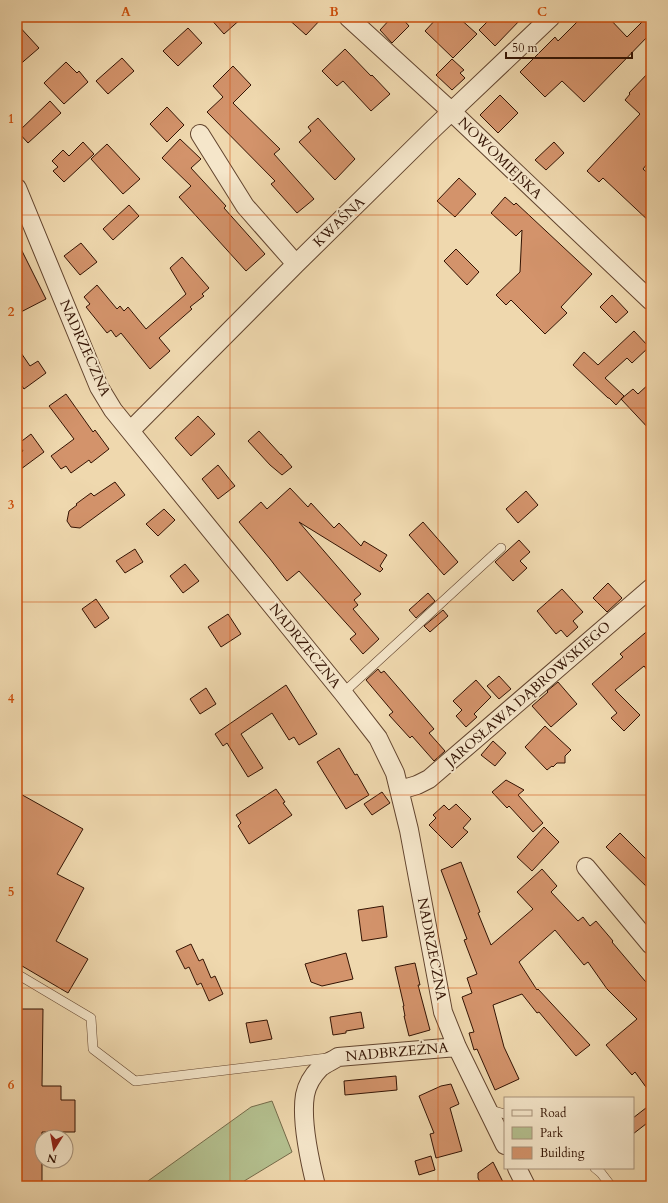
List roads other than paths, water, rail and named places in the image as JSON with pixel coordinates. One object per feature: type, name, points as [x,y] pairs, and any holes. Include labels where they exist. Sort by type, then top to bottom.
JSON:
[{"type":"street","name":"NOWOMIEJSKA","points":[[348,17],[452,112],[651,301]]},
{"type":"street","name":"KWAŚNA","points":[[130,431],[296,264],[551,17]]},
{"type":"street","points":[[200,134],[245,206],[296,264]]},
{"type":"street","name":"NADRZECZNA","points":[[17,188],[99,387],[113,410],[378,738],[395,773],[400,790],[409,830],[443,1012],[457,1047],[504,1142]]},
{"type":"street","name":"JAROSŁAWA DĄBROWSKIEGO","points":[[400,790],[417,785],[429,779],[651,588]]},
{"type":"street","points":[[586,866],[651,945]]},
{"type":"street","name":"NADBRZEŻNA","points":[[316,1186],[306,1135],[304,1113],[305,1094],[312,1079],[321,1067],[338,1057],[457,1047]]},
{"type":"street","points":[[518,1169],[526,1186]]},
{"type":"lane","points":[[343,693],[501,548]]},
{"type":"lane","points":[[17,974],[91,1018],[93,1049],[135,1081],[338,1057]]},
{"type":"lane","points":[[487,1108],[504,1114]]},
{"type":"lane","points":[[596,1169],[611,1186]]}]
